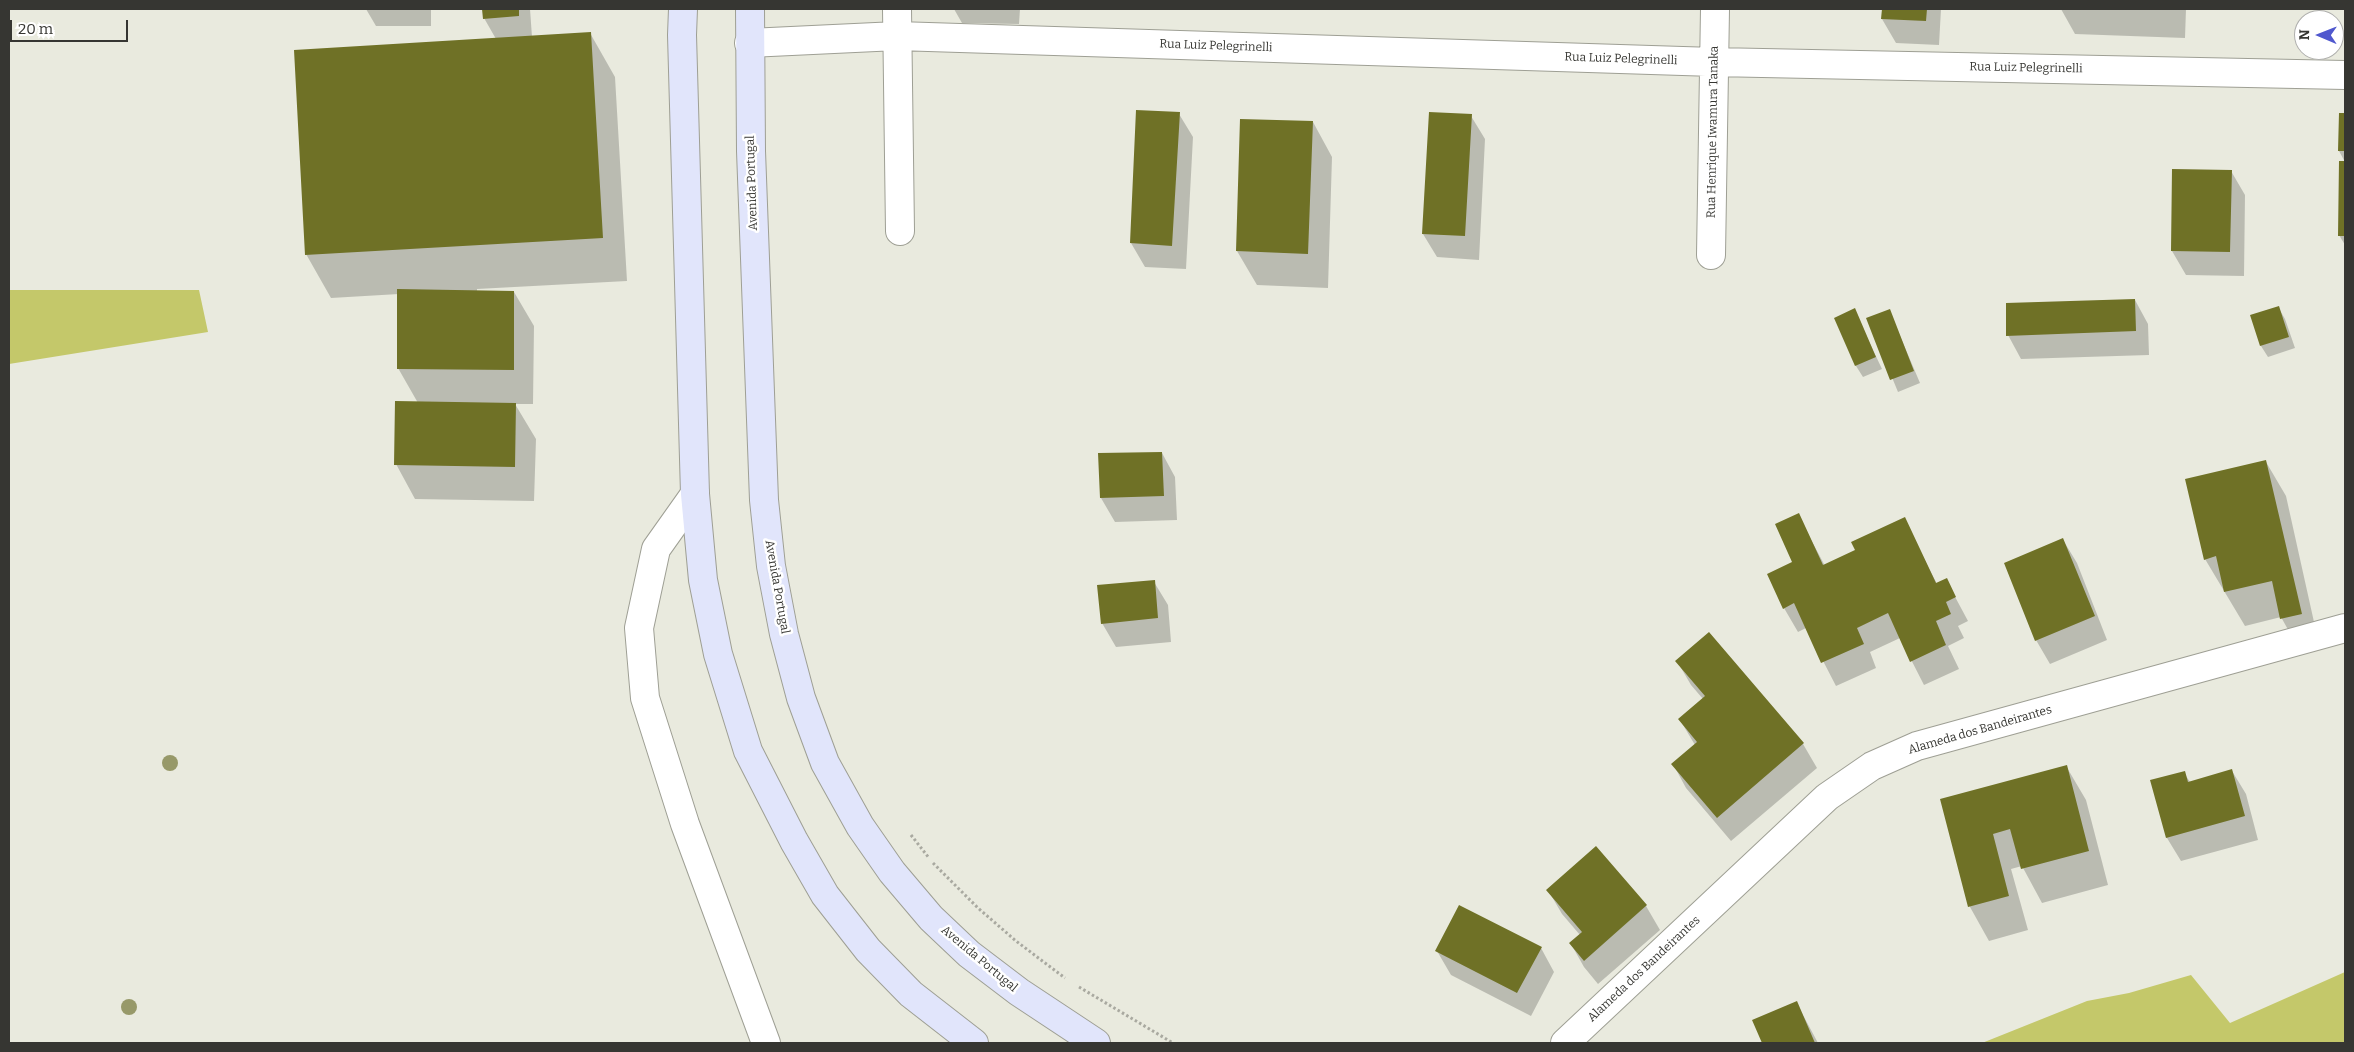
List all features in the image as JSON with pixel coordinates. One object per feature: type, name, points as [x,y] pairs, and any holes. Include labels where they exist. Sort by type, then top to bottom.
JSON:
[{"type":"main road","points":[[683,9],[682,45],[695,494],[703,580],[718,654],[748,751],[825,895],[868,950],[911,994],[974,1043]]},
{"type":"main road","name":"Avenida Portugal","points":[[750,9],[749,43],[756,304],[764,500],[771,566],[784,634],[801,698],[825,763],[860,826],[892,872],[931,918],[969,954],[1019,992],[1096,1043]]},
{"type":"street","points":[[897,9],[900,231]]},
{"type":"street","name":"Rua Henrique Iwamura Tanaka","points":[[1711,254],[1715,9]]},
{"type":"street","name":"Rua Luiz Pelegrinelli","points":[[749,43],[897,36],[1714,62],[2345,75]]},
{"type":"street","points":[[695,494],[656,549],[639,628],[645,698],[685,824],[766,1043]]},
{"type":"street","name":"Alameda dos Bandeirantes","points":[[1565,1043],[1827,798],[1872,766],[1917,746],[2345,628]]},
{"type":"path","points":[[907,830],[931,862],[978,908],[1016,941],[1071,982],[1173,1043]]},
{"type":"green space","points":[[9,290],[199,290],[208,332],[9,364]]},
{"type":"green space","points":[[2345,972],[2345,1043],[1982,1043],[2087,1001],[2129,993],[2191,975],[2230,1023]]},
{"type":"building","points":[[482,9],[519,9],[519,16],[483,19]]},
{"type":"building","points":[[1882,9],[1927,9],[1926,21],[1881,19]]},
{"type":"building","points":[[591,32],[603,238],[305,255],[294,50]]},
{"type":"building","points":[[1136,110],[1180,112],[1172,246],[1130,243]]},
{"type":"building","points":[[1429,112],[1472,114],[1465,236],[1422,234]]},
{"type":"building","points":[[2339,113],[2345,113],[2345,151],[2338,151]]},
{"type":"building","points":[[1240,119],[1313,121],[1308,254],[1236,251]]},
{"type":"building","points":[[2339,161],[2345,161],[2345,236],[2338,236]]},
{"type":"building","points":[[2172,169],[2232,170],[2230,252],[2171,251]]},
{"type":"building","points":[[397,289],[514,291],[514,370],[397,369]]},
{"type":"building","points":[[2135,299],[2136,331],[2006,336],[2006,303]]},
{"type":"building","points":[[2279,306],[2289,337],[2260,346],[2250,315]]},
{"type":"building","points":[[1855,308],[1876,357],[1855,366],[1834,318]]},
{"type":"building","points":[[1890,309],[1914,371],[1890,380],[1866,318]]},
{"type":"building","points":[[395,401],[516,403],[515,467],[394,465]]},
{"type":"building","points":[[1162,452],[1164,496],[1100,498],[1098,453]]},
{"type":"building","points":[[2266,460],[2302,614],[2280,619],[2272,581],[2224,592],[2216,556],[2204,560],[2185,479]]},
{"type":"building","points":[[1799,513],[1823,565],[1855,550],[1851,542],[1905,517],[1936,583],[1947,578],[1956,597],[1946,602],[1951,614],[1936,621],[1946,645],[1910,662],[1888,613],[1857,628],[1864,644],[1821,663],[1794,603],[1783,609],[1767,574],[1792,562],[1775,524]]},
{"type":"building","points":[[2063,538],[2095,616],[2035,641],[2004,563]]},
{"type":"building","points":[[1155,580],[1158,618],[1101,624],[1097,585]]},
{"type":"building","points":[[1709,632],[1804,743],[1717,818],[1671,764],[1697,742],[1678,719],[1705,696],[1675,661]]},
{"type":"building","points":[[2067,765],[2089,851],[2021,869],[2010,829],[1993,834],[2009,896],[1968,907],[1940,799]]},
{"type":"building","points":[[2232,769],[2245,816],[2166,838],[2150,780],[2185,771],[2188,782]]},
{"type":"building","points":[[1596,846],[1647,905],[1584,961],[1569,943],[1582,932],[1546,890]]},
{"type":"building","points":[[1459,905],[1542,947],[1517,993],[1435,951]]},
{"type":"building","points":[[1797,1001],[1815,1043],[1762,1043],[1752,1020]]}]
